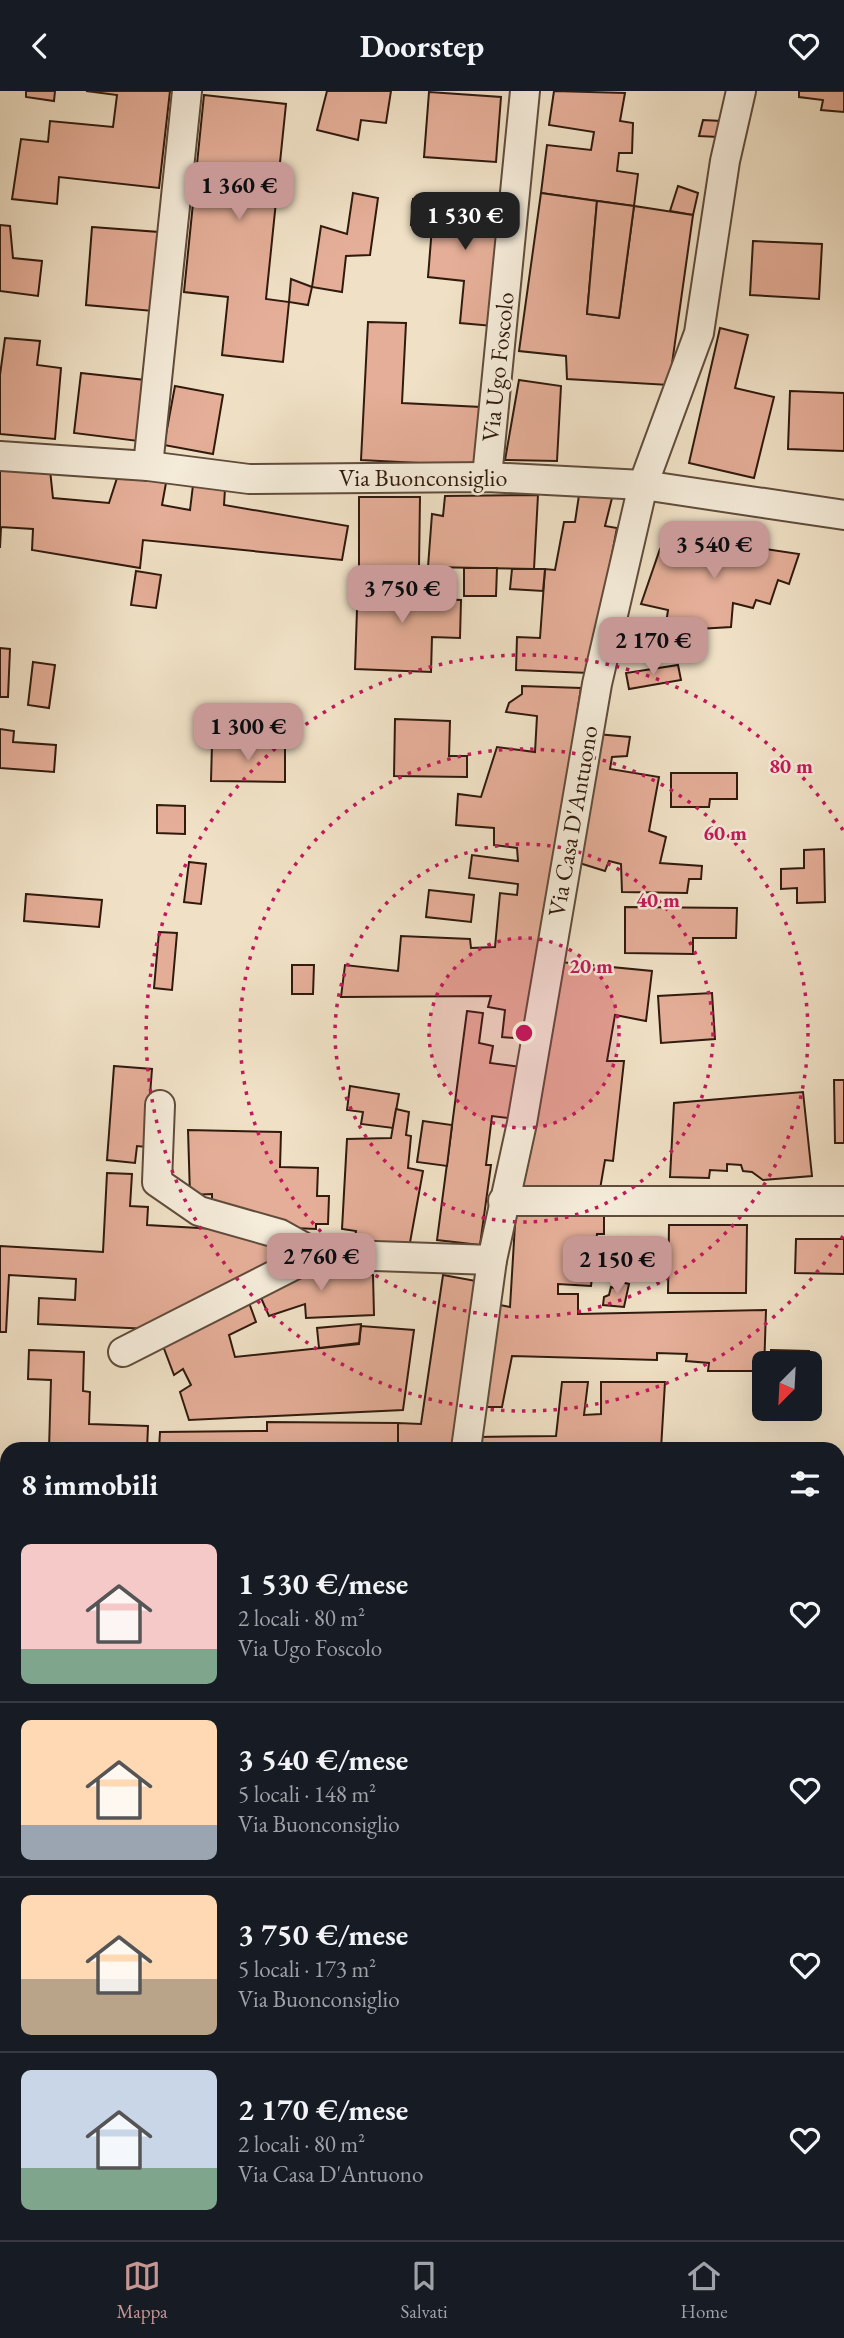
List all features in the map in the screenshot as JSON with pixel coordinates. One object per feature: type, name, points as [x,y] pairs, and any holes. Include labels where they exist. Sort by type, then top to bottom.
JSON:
[{"type":"street","points":[[148,466],[187,91]]},
{"type":"street","name":"Via Ugo Foscolo","points":[[487,477],[525,91]]},
{"type":"street","name":"Via Casa D'Antuono","points":[[467,1442],[492,1260],[503,1201],[523,1123],[597,684],[643,485],[699,333],[725,160],[741,91]]},
{"type":"street","name":"Via Buonconsiglio","points":[[0,456],[148,466],[248,479],[487,477],[643,485],[844,515]]},
{"type":"street","points":[[160,1105],[157,1182],[199,1211],[280,1234],[316,1254],[492,1260]]},
{"type":"street","points":[[503,1201],[844,1201]]},
{"type":"street","points":[[123,1352],[316,1254]]},
{"type":"building","points":[[26,91],[55,91],[54,101],[26,97]]},
{"type":"building","points":[[86,91],[170,91],[159,188],[59,177],[57,204],[12,199],[21,139],[48,142],[50,121],[113,127],[117,95]]},
{"type":"building","points":[[327,91],[391,91],[386,123],[361,120],[358,140],[317,130]]},
{"type":"building","points":[[554,91],[625,93],[620,121],[633,123],[632,153],[619,153],[617,171],[638,174],[634,206],[541,193],[547,145],[591,150],[594,132],[549,125]]},
{"type":"building","points":[[799,91],[844,91],[844,112],[821,110],[823,100],[799,97]]},
{"type":"building","points":[[429,92],[501,97],[496,162],[424,157]]},
{"type":"building","points":[[204,95],[286,104],[266,299],[289,302],[283,362],[222,355],[228,297],[184,292]]},
{"type":"building","points":[[703,120],[721,121],[718,137],[699,136]]},
{"type":"building","points":[[678,186],[698,193],[693,215],[670,211]]},
{"type":"building","points":[[353,193],[378,198],[370,255],[346,256],[342,292],[312,287],[321,226],[347,234]]},
{"type":"building","points":[[541,193],[597,201],[587,314],[619,318],[634,206],[693,215],[669,385],[567,379],[566,356],[519,351]]},
{"type":"building","points":[[413,199],[504,207],[493,326],[460,323],[464,281],[428,277],[432,227],[411,225]]},
{"type":"building","points":[[597,201],[634,206],[619,318],[587,314]]},
{"type":"building","points":[[0,225],[10,226],[13,258],[42,261],[38,296],[0,291]]},
{"type":"building","points":[[92,227],[159,232],[153,311],[86,305]]},
{"type":"building","points":[[753,241],[822,244],[819,299],[750,295]]},
{"type":"building","points":[[291,279],[312,287],[308,305],[289,302]]},
{"type":"building","points":[[368,322],[406,323],[402,403],[481,407],[478,466],[361,460]]},
{"type":"building","points":[[720,328],[748,335],[735,388],[774,397],[754,478],[689,463]]},
{"type":"building","points":[[5,338],[40,341],[37,365],[61,368],[55,439],[0,434],[0,375]]},
{"type":"building","points":[[81,373],[145,380],[138,441],[74,433]]},
{"type":"building","points":[[519,380],[561,386],[557,461],[505,460]]},
{"type":"building","points":[[175,386],[223,395],[213,454],[164,445]]},
{"type":"building","points":[[790,391],[844,393],[844,451],[788,449]]},
{"type":"building","points":[[0,464],[50,470],[53,498],[109,503],[118,475],[166,483],[162,505],[190,510],[193,485],[225,489],[224,505],[348,526],[342,560],[143,540],[140,568],[32,550],[33,529],[1,527],[0,548]]},
{"type":"building","points":[[613,494],[605,526],[617,528],[589,673],[516,670],[517,637],[540,638],[545,569],[555,570],[564,522],[575,522],[579,495]]},
{"type":"building","points":[[538,495],[534,569],[428,567],[432,514],[443,516],[445,496]]},
{"type":"building","points":[[359,497],[420,497],[419,567],[359,567]]},
{"type":"building","points":[[678,536],[799,554],[789,584],[778,580],[770,604],[756,600],[753,608],[733,603],[731,627],[665,631],[668,610],[641,604],[660,549],[676,552]]},
{"type":"building","points":[[464,568],[497,568],[496,596],[464,596]]},
{"type":"building","points":[[512,569],[545,569],[543,591],[510,589]]},
{"type":"building","points":[[136,571],[161,575],[156,608],[131,605]]},
{"type":"building","points":[[358,580],[435,583],[435,599],[461,600],[460,638],[432,637],[431,672],[355,669]]},
{"type":"building","points":[[0,648],[10,649],[8,697],[0,697]]},
{"type":"building","points":[[33,662],[55,665],[49,708],[28,705]]},
{"type":"building","points":[[678,665],[681,680],[629,689],[626,673]]},
{"type":"building","points":[[522,686],[581,688],[577,714],[582,716],[526,1039],[502,1037],[505,1010],[488,1007],[491,996],[341,997],[345,965],[398,971],[401,936],[470,939],[471,948],[495,947],[500,893],[517,895],[518,884],[469,878],[472,855],[518,861],[517,848],[494,845],[494,828],[456,825],[458,794],[481,797],[497,747],[535,752],[537,716],[506,712],[509,703],[522,694]]},
{"type":"building","points":[[395,719],[450,721],[449,756],[467,756],[467,777],[394,776]]},
{"type":"building","points":[[0,729],[14,731],[13,742],[56,745],[54,772],[0,768]]},
{"type":"building","points":[[596,734],[630,737],[627,756],[612,757],[610,769],[659,777],[649,831],[666,837],[660,863],[702,866],[701,879],[689,879],[687,893],[622,892],[621,864],[609,861],[605,871],[576,862]]},
{"type":"building","points":[[212,744],[285,745],[285,782],[211,781]]},
{"type":"building","points":[[671,773],[737,773],[737,799],[710,799],[709,807],[671,807]]},
{"type":"building","points":[[157,805],[185,806],[185,834],[157,833]]},
{"type":"building","points":[[824,849],[825,902],[797,903],[797,888],[781,889],[781,869],[804,868],[804,850]]},
{"type":"building","points":[[189,862],[206,864],[201,904],[184,902]]},
{"type":"building","points":[[429,890],[474,895],[471,922],[426,917]]},
{"type":"building","points":[[26,894],[102,900],[99,927],[24,921]]},
{"type":"building","points":[[625,907],[737,908],[736,938],[693,938],[693,954],[625,953]]},
{"type":"building","points":[[159,932],[177,933],[172,990],[154,988]]},
{"type":"building","points":[[560,962],[652,971],[646,1021],[615,1015],[607,1061],[624,1061],[613,1161],[605,1160],[599,1195],[521,1193]]},
{"type":"building","points":[[292,965],[314,965],[313,994],[292,994]]},
{"type":"building","points":[[712,993],[715,1039],[661,1043],[658,996]]},
{"type":"building","points":[[467,1011],[483,1013],[479,1043],[493,1046],[490,1063],[521,1067],[515,1119],[492,1116],[486,1165],[491,1165],[480,1245],[437,1240]]},
{"type":"building","points":[[114,1066],[152,1069],[146,1147],[137,1146],[135,1163],[107,1160]]},
{"type":"building","points":[[834,1080],[844,1080],[844,1143],[835,1143]]},
{"type":"building","points":[[350,1086],[399,1094],[393,1128],[361,1124],[363,1112],[347,1110]]},
{"type":"building","points":[[803,1092],[812,1176],[763,1180],[752,1172],[743,1171],[741,1165],[727,1164],[727,1171],[710,1170],[709,1178],[670,1177],[674,1103]]},
{"type":"building","points":[[396,1109],[409,1112],[406,1135],[411,1136],[408,1168],[423,1171],[409,1248],[354,1242],[356,1231],[342,1229],[347,1139],[391,1138]]},
{"type":"building","points":[[423,1121],[452,1125],[447,1166],[417,1162]]},
{"type":"building","points":[[188,1130],[281,1132],[280,1167],[318,1168],[317,1196],[329,1196],[328,1224],[316,1224],[316,1229],[269,1227],[212,1202],[212,1194],[190,1195]]},
{"type":"building","points":[[107,1173],[132,1174],[130,1206],[148,1207],[147,1225],[251,1231],[272,1238],[267,1272],[151,1329],[38,1324],[39,1298],[75,1300],[76,1279],[9,1275],[6,1332],[0,1332],[0,1246],[103,1252]]},
{"type":"building","points":[[516,1208],[604,1212],[604,1234],[597,1234],[591,1286],[558,1284],[558,1294],[578,1294],[578,1314],[766,1310],[765,1351],[752,1351],[752,1371],[708,1371],[709,1363],[686,1361],[687,1354],[657,1353],[657,1360],[512,1356],[502,1407],[482,1407],[495,1304],[510,1307]]},
{"type":"building","points":[[669,1225],[747,1225],[746,1293],[668,1293]]},
{"type":"building","points":[[796,1239],[844,1239],[844,1274],[795,1273]]},
{"type":"building","points":[[323,1267],[373,1275],[374,1315],[306,1318],[305,1304],[269,1316],[258,1291],[280,1274]]},
{"type":"building","points":[[443,1275],[476,1281],[453,1442],[398,1442],[398,1423],[421,1424]]},
{"type":"building","points":[[621,1282],[629,1284],[624,1307],[603,1305],[604,1297],[609,1295],[611,1287],[619,1289]]},
{"type":"building","points":[[248,1300],[256,1322],[229,1335],[235,1357],[359,1344],[361,1326],[414,1330],[403,1410],[189,1420],[180,1392],[191,1385],[183,1369],[174,1375],[160,1338]]},
{"type":"building","points":[[361,1324],[359,1343],[319,1348],[317,1328]]},
{"type":"building","points":[[29,1350],[84,1352],[83,1391],[90,1392],[89,1424],[148,1426],[147,1442],[49,1442],[51,1380],[28,1379]]},
{"type":"building","points":[[562,1382],[588,1382],[584,1415],[601,1414],[601,1382],[665,1382],[661,1442],[476,1442],[476,1437],[556,1436]]},
{"type":"building","points":[[267,1422],[398,1423],[398,1442],[159,1442],[160,1432],[267,1431]]}]
